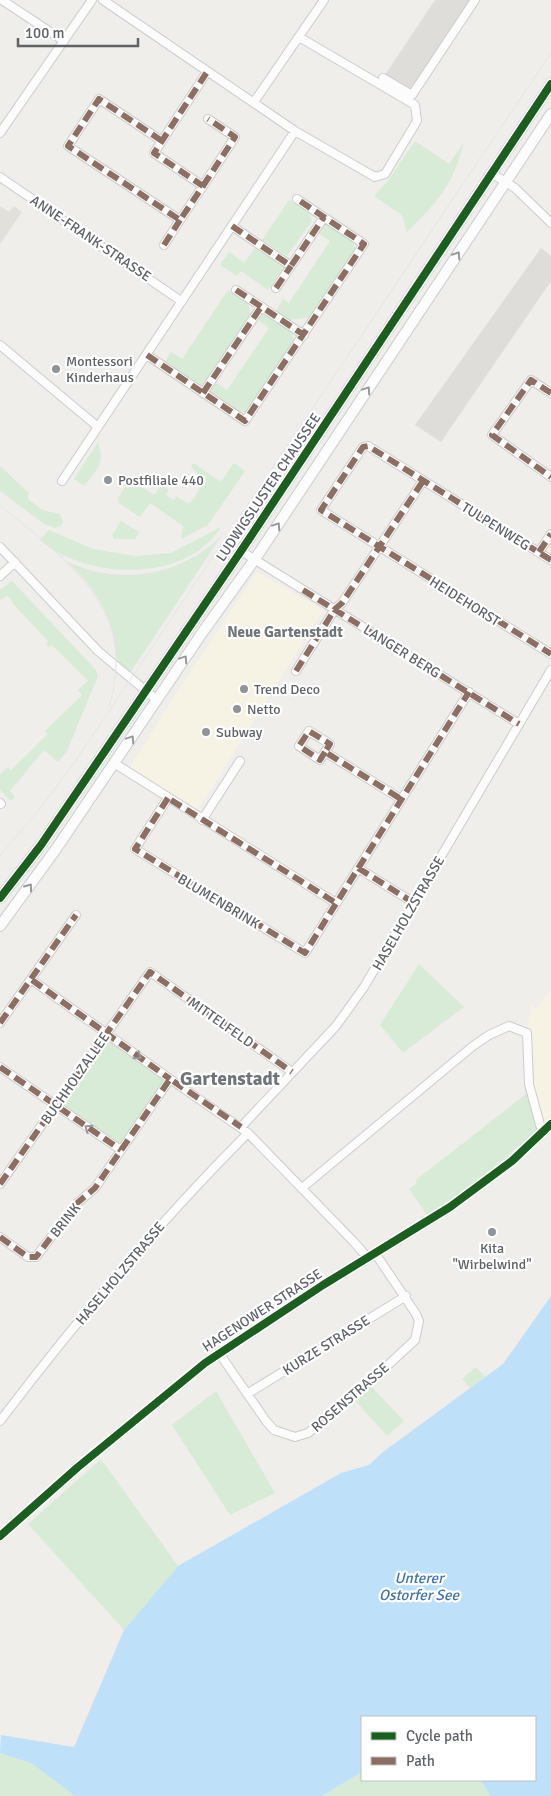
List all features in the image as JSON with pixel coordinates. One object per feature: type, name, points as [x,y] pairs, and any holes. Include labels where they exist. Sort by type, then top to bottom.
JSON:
[{"type":"street","points":[[2,0],[64,41]]},
{"type":"street","points":[[0,133],[92,0]]},
{"type":"street","points":[[103,0],[296,131],[375,177],[385,174],[418,121],[415,105],[299,37]]},
{"type":"street","points":[[254,102],[324,0]]},
{"type":"street","points":[[383,78],[412,95],[475,0]]},
{"type":"street","points":[[203,186],[154,153],[208,72]]},
{"type":"street","name":"LUDWIGSLUSTER CHAUSSEE","points":[[0,898],[41,845],[241,551],[551,84]]},
{"type":"street","points":[[162,141],[99,99],[68,146],[180,220]]},
{"type":"street","name":"LUDWIGSLUSTER CHAUSSEE","points":[[0,926],[56,849],[255,559],[551,114]]},
{"type":"street","points":[[164,244],[235,137],[208,119]]},
{"type":"street","points":[[62,481],[296,131]]},
{"type":"street","points":[[492,173],[505,182],[551,223]]},
{"type":"street","name":"ANNE-FRANK-STRASSE","points":[[0,176],[181,301]]},
{"type":"street","points":[[147,354],[245,421],[364,244],[297,199]]},
{"type":"street","points":[[276,288],[324,217]]},
{"type":"street","points":[[232,226],[291,266]]},
{"type":"street","points":[[236,290],[304,335]]},
{"type":"street","points":[[203,393],[261,307]]},
{"type":"street","points":[[0,345],[98,427]]},
{"type":"street","points":[[551,394],[531,380],[492,435],[551,477]]},
{"type":"street","name":"HEIDEHORST","points":[[454,500],[368,446],[362,448],[320,510],[551,654]]},
{"type":"street","points":[[296,671],[335,609],[342,603],[423,481]]},
{"type":"street","name":"TULPENWEG","points":[[454,500],[551,560]]},
{"type":"street","name":"TULPENWEG","points":[[539,552],[551,534]]},
{"type":"street","points":[[0,547],[98,651],[157,700]]},
{"type":"street","name":"LANGER BERG","points":[[241,551],[520,724]]},
{"type":"street","points":[[0,576],[14,562]]},
{"type":"street","name":"HASELHOLZSTRASSE","points":[[241,1127],[336,1026],[364,988],[551,670]]},
{"type":"street","points":[[414,903],[358,868],[468,692]]},
{"type":"street","points":[[325,752],[402,799]]},
{"type":"street","points":[[202,820],[240,761]]},
{"type":"street","points":[[114,763],[336,903]]},
{"type":"street","name":"BLUMENBRINK","points":[[168,798],[135,849],[305,953],[358,868]]},
{"type":"street","points":[[0,1023],[76,915]]},
{"type":"street","name":"MITTELFELD","points":[[150,972],[292,1072]]},
{"type":"street","name":"BUCHHOLZALLEE","points":[[0,1184],[150,972]]},
{"type":"street","points":[[32,980],[106,1034],[241,1127],[367,1257]]},
{"type":"street","points":[[302,1188],[473,1046],[489,1035],[509,1026],[527,1034],[529,1084],[542,1132]]},
{"type":"street","points":[[0,1067],[120,1150]]},
{"type":"street","name":"BRINK","points":[[0,1237],[28,1258],[36,1257],[76,1204],[95,1188],[170,1079]]},
{"type":"street","name":"HAGENOWER STRASSE","points":[[0,1536],[85,1461],[219,1352],[367,1257],[450,1208],[481,1186],[551,1124]]},
{"type":"street","name":"HASELHOLZSTRASSE","points":[[0,1421],[40,1368],[185,1196],[248,1133]]},
{"type":"street","name":"ROSENSTRASSE","points":[[219,1352],[274,1430],[295,1437],[308,1433],[360,1392],[414,1340],[419,1321],[406,1296],[375,1253]]},
{"type":"street","name":"KURZE STRASSE","points":[[247,1394],[406,1296]]},
{"type":"shaded area","points":[[435,0],[475,0],[412,95],[383,78]]},
{"type":"shaded area","points":[[0,206],[9,212],[14,206],[22,212],[0,244]]},
{"type":"shaded area","points":[[541,248],[551,256],[551,281],[441,442],[415,425]]},
{"type":"shaded area","points":[[257,572],[323,610],[194,816],[127,772],[181,686]]},
{"type":"shaded area","points":[[551,991],[551,1117],[541,1127],[529,1084],[527,1033],[531,1005],[535,1009]]},
{"type":"green space","points":[[415,141],[449,164],[464,142],[455,170],[443,192],[407,232],[402,215],[375,197],[375,195],[387,182]]},
{"type":"green space","points":[[289,200],[309,214],[312,221],[287,256],[262,240]]},
{"type":"green space","points":[[325,223],[353,241],[356,250],[312,317],[290,320],[276,311],[283,299],[289,303],[330,241],[318,233]]},
{"type":"green space","points":[[256,246],[284,266],[268,290],[241,271],[237,276],[220,265],[229,252],[244,263]]},
{"type":"green space","points":[[228,290],[248,304],[251,315],[202,386],[165,361],[171,352],[182,359]]},
{"type":"green space","points":[[263,313],[292,333],[294,342],[246,412],[239,412],[210,392],[216,383],[227,390],[269,328],[258,320]]},
{"type":"green space","points":[[98,442],[101,456],[100,462],[96,471],[84,486],[74,479]]},
{"type":"green space","points":[[193,463],[221,482],[234,463],[245,471],[208,525],[181,539],[183,526],[150,503],[140,517],[119,503],[118,498],[130,479],[154,495],[161,485],[169,490],[166,495],[174,500],[176,496],[189,504],[200,485],[199,476],[191,467]]},
{"type":"green space","points":[[0,466],[29,493],[28,499],[42,510],[60,514],[63,521],[61,526],[55,528],[44,524],[0,491]]},
{"type":"green space","points":[[121,521],[139,532],[135,539],[114,539],[112,535]]},
{"type":"green space","points":[[221,527],[205,546],[184,559],[160,567],[135,570],[108,568],[83,563],[60,553],[40,540],[49,530],[93,549],[136,556],[171,553]]},
{"type":"green space","points":[[222,535],[128,676],[117,666],[113,635],[104,608],[88,584],[66,561],[86,569],[107,573],[127,575],[148,573],[188,560],[206,549]]},
{"type":"green space","points":[[12,581],[96,670],[98,676],[67,751],[58,762],[44,750],[10,791],[15,797],[11,801],[0,790],[0,774],[7,767],[11,770],[48,734],[45,731],[82,695],[78,690],[88,681],[52,645],[49,647],[46,644],[48,641],[7,596],[0,600],[0,590]]},
{"type":"green space","points":[[419,964],[464,1007],[403,1053],[380,1025]]},
{"type":"green space","points":[[106,1034],[170,1079],[121,1150],[56,1105]]},
{"type":"green space","points":[[531,1090],[541,1127],[476,1183],[427,1215],[409,1189],[417,1183],[416,1180]]},
{"type":"green space","points":[[476,1367],[485,1377],[470,1388],[462,1379]]},
{"type":"green space","points":[[368,1383],[404,1421],[387,1436],[352,1397]]},
{"type":"green space","points":[[216,1391],[275,1493],[230,1515],[172,1425]]},
{"type":"green space","points":[[101,1459],[178,1566],[124,1630],[28,1524]]},
{"type":"green space","points":[[0,1753],[31,1763],[75,1796],[0,1796]]},
{"type":"green space","points":[[361,1773],[361,1781],[482,1781],[490,1796],[322,1796]]},
{"type":"water","name":"Unterer Ostorfer See","points":[[551,1296],[551,1796],[490,1796],[482,1781],[536,1781],[536,1716],[361,1716],[361,1773],[322,1796],[75,1796],[31,1763],[0,1753],[1,1735],[74,1747],[124,1630],[178,1566],[341,1473],[369,1465],[383,1452],[503,1364]]},
{"type":"tram line","points":[[0,856],[45,802],[77,759],[551,53]]},
{"type":"tram line","points":[[0,505],[62,558],[81,577],[97,599],[109,622],[115,648],[115,680],[109,705]]},
{"type":"tram line","points":[[73,565],[91,572],[110,575],[151,574],[189,561],[206,551],[220,538]]},
{"type":"marked path","points":[[162,141],[99,99],[68,146],[180,220],[203,186],[154,153],[207,72]]},
{"type":"marked path","points":[[203,186],[235,137],[208,119]]},
{"type":"marked path","points":[[147,355],[245,421],[364,244],[297,199]]},
{"type":"marked path","points":[[232,226],[291,266],[324,217]]},
{"type":"marked path","points":[[164,245],[180,220]]},
{"type":"marked path","points":[[276,288],[291,266]]},
{"type":"marked path","points":[[236,290],[304,335]]},
{"type":"marked path","points":[[203,393],[261,307]]},
{"type":"marked path","points":[[551,393],[531,380],[492,435],[551,477]]},
{"type":"marked path","points":[[551,560],[368,446],[363,447],[321,510],[551,654]]},
{"type":"marked path","points":[[296,671],[335,609],[342,603],[423,481]]},
{"type":"marked path","points":[[539,552],[551,534]]},
{"type":"marked path","points":[[303,590],[519,724]]},
{"type":"marked path","points":[[168,798],[135,849],[305,953],[469,692]]},
{"type":"marked path","points":[[325,752],[320,760],[299,746],[309,731],[330,744],[325,752],[401,799]]},
{"type":"marked path","points":[[171,800],[336,903]]},
{"type":"marked path","points":[[358,868],[414,903]]},
{"type":"marked path","points":[[0,1023],[76,915]]},
{"type":"marked path","points":[[0,1184],[150,972],[292,1072]]},
{"type":"marked path","points":[[32,980],[170,1079]]},
{"type":"marked path","points":[[0,1067],[121,1150]]},
{"type":"marked path","points":[[0,1237],[28,1257],[36,1257],[76,1204],[95,1188],[170,1079],[241,1127]]},
{"type":"cycle path","points":[[0,898],[41,845],[241,551],[551,84]]},
{"type":"cycle path","points":[[0,1536],[78,1467],[205,1363],[323,1285],[450,1207],[512,1161],[551,1124]]},
{"type":"place","name":"Montessori Kinderhaus","points":[[56,369]]},
{"type":"place","name":"Postfiliale 440","points":[[108,480]]},
{"type":"place","name":"Trend Deco","points":[[244,689]]},
{"type":"place","name":"Netto","points":[[237,709]]},
{"type":"place","name":"Subway","points":[[206,732]]},
{"type":"place","name":"Kita \"Wirbelwind\"","points":[[492,1232]]},
{"type":"district","name":"Neue Gartenstadt","points":[[285,632]]},
{"type":"district","name":"Gartenstadt","points":[[230,1078]]}]
